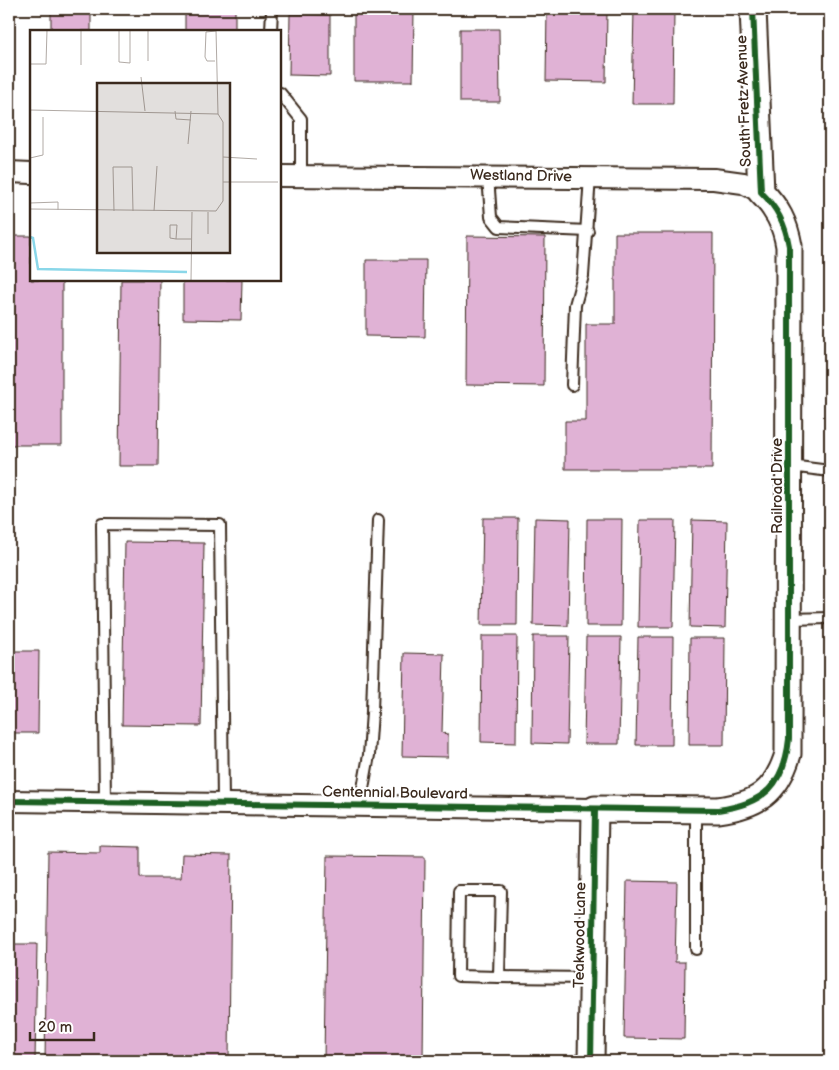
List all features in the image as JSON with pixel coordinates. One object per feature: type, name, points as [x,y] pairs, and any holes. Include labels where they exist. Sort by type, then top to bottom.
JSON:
[{"type":"street","name":"South Fretz Avenue","points":[[753,9],[760,192]]},
{"type":"street","points":[[9,172],[30,173]]},
{"type":"street","name":"Westland Drive","points":[[281,176],[488,176],[728,180],[743,183],[760,192]]},
{"type":"street","name":"Railroad Drive","points":[[760,192],[779,214],[786,227],[789,246],[790,739],[782,773],[774,786]]},
{"type":"street","name":"Centennial Boulevard","points":[[9,801],[696,810],[737,808],[763,795],[774,786]]},
{"type":"street","name":"Teakwood Lane","points":[[591,1061],[595,809]]},
{"type":"lane","points":[[271,30],[272,9]]},
{"type":"lane","points":[[281,94],[301,119],[301,176]]},
{"type":"lane","points":[[488,176],[491,217],[500,227],[588,231]]},
{"type":"lane","points":[[572,385],[575,305],[584,276],[590,177]]},
{"type":"lane","points":[[790,466],[830,471]]},
{"type":"lane","points":[[360,805],[369,754],[372,712],[378,520]]},
{"type":"lane","points":[[105,802],[102,524],[220,525],[223,803]]},
{"type":"lane","points":[[790,619],[830,618]]},
{"type":"lane","points":[[696,810],[696,949]]},
{"type":"lane","points":[[500,977],[501,891],[459,891],[458,976],[500,977],[592,978]]},
{"type":"building","points":[[51,9],[91,9],[91,30],[51,30]]},
{"type":"building","points":[[185,9],[235,9],[235,30],[185,30]]},
{"type":"building","points":[[354,9],[414,9],[413,81],[354,81]]},
{"type":"building","points":[[547,9],[607,9],[606,82],[546,81]]},
{"type":"building","points":[[634,9],[674,9],[673,104],[632,104]]},
{"type":"building","points":[[290,14],[330,15],[330,76],[289,75]]},
{"type":"building","points":[[460,29],[499,29],[500,102],[460,102]]},
{"type":"building","points":[[615,233],[713,233],[712,469],[565,469],[565,421],[586,421],[586,324],[615,324]]},
{"type":"building","points":[[9,236],[30,236],[30,281],[62,281],[62,445],[9,445]]},
{"type":"building","points":[[467,236],[545,237],[544,386],[466,385]]},
{"type":"building","points":[[366,260],[426,260],[425,337],[366,336]]},
{"type":"building","points":[[121,281],[160,281],[158,466],[119,466]]},
{"type":"building","points":[[183,281],[242,281],[241,320],[183,319]]},
{"type":"building","points":[[483,518],[518,518],[517,625],[481,625]]},
{"type":"building","points":[[535,518],[570,519],[568,626],[533,625]]},
{"type":"building","points":[[587,519],[622,519],[621,626],[586,626]]},
{"type":"building","points":[[640,520],[675,520],[673,627],[638,627]]},
{"type":"building","points":[[692,520],[727,521],[725,628],[690,627]]},
{"type":"building","points":[[125,542],[204,543],[201,726],[122,725]]},
{"type":"building","points":[[482,636],[517,636],[516,743],[481,742]]},
{"type":"building","points":[[533,636],[569,636],[567,744],[532,743]]},
{"type":"building","points":[[586,637],[621,637],[619,744],[584,744]]},
{"type":"building","points":[[638,637],[673,637],[672,745],[636,745]]},
{"type":"building","points":[[690,638],[725,638],[724,745],[689,745]]},
{"type":"building","points":[[9,651],[39,651],[38,733],[9,733]]},
{"type":"building","points":[[404,653],[444,654],[442,733],[448,734],[448,757],[402,756]]},
{"type":"building","points":[[100,846],[140,847],[140,878],[181,878],[182,854],[231,855],[229,1061],[45,1061],[48,852],[100,853]]},
{"type":"building","points":[[327,856],[425,857],[423,1061],[324,1061]]},
{"type":"building","points":[[627,881],[677,882],[675,962],[685,962],[684,1039],[624,1038]]},
{"type":"building","points":[[9,944],[37,944],[35,1061],[9,1061]]},
{"type":"cycle path","points":[[9,801],[718,810],[748,803],[769,790],[782,769],[789,739],[789,246],[780,216],[761,192],[753,9]]},
{"type":"cycle path","points":[[591,1061],[595,809]]}]
